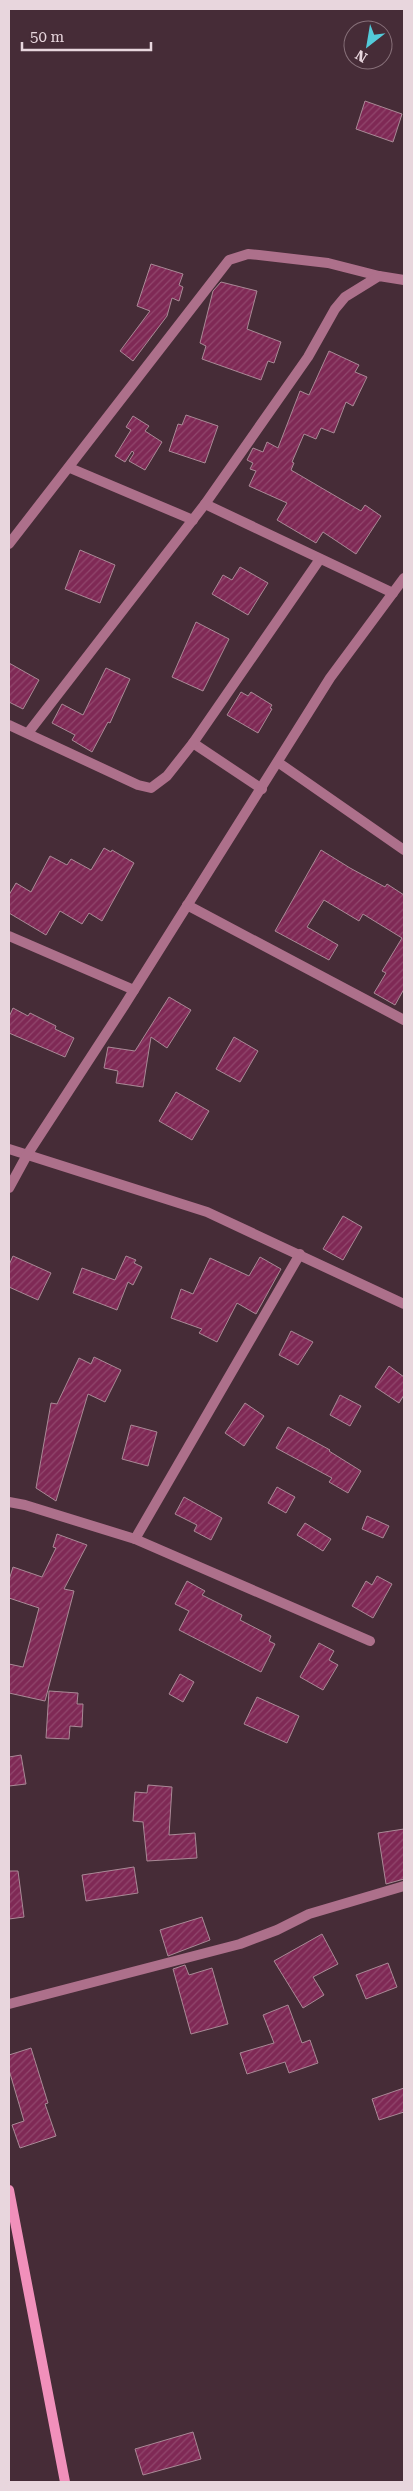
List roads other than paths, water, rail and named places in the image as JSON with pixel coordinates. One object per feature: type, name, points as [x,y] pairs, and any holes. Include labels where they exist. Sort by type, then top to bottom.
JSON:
[{"type":"main road","points":[[9,2190],[62,2480]]},
{"type":"street","points":[[9,544],[70,468],[229,260],[248,254],[258,254],[328,263],[404,280]]},
{"type":"street","points":[[28,733],[205,504],[308,357],[335,309],[345,297],[380,276]]},
{"type":"street","points":[[70,468],[193,520]]},
{"type":"street","points":[[205,504],[393,593]]},
{"type":"street","points":[[9,725],[138,785],[150,788],[167,776],[193,743],[320,558]]},
{"type":"street","points":[[9,1188],[27,1155],[279,763],[330,678],[404,578]]},
{"type":"street","points":[[193,743],[262,789]]},
{"type":"street","points":[[279,763],[404,850]]},
{"type":"street","points":[[187,905],[404,1020]]},
{"type":"street","points":[[9,936],[134,990]]},
{"type":"street","points":[[9,1149],[207,1212],[404,1304]]},
{"type":"street","points":[[135,1539],[300,1254]]},
{"type":"street","points":[[9,1502],[25,1505],[135,1539],[370,1641]]},
{"type":"street","points":[[9,2004],[240,1944],[277,1930],[309,1914],[404,1886]]}]
